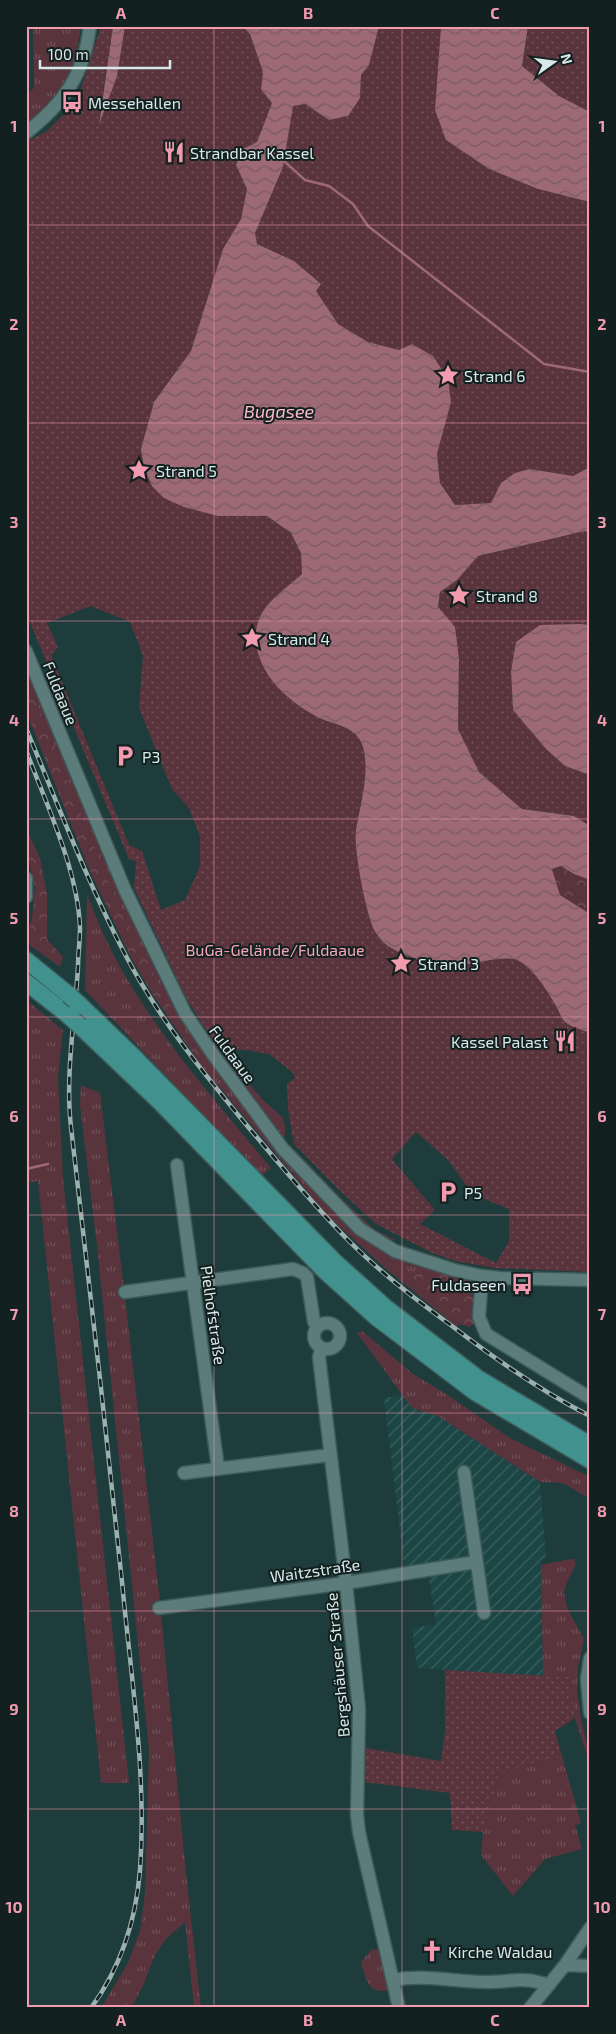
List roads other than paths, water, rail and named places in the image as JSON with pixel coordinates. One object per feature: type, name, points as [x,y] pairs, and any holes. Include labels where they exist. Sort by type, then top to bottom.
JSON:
[{"type":"main road","points":[[26,960],[69,995],[76,1016],[325,1271],[376,1317],[475,1392],[590,1460]]},
{"type":"main road","points":[[26,982],[132,1055],[314,1241],[385,1307],[479,1379],[590,1445]]},
{"type":"street","points":[[26,133],[41,122],[67,93],[79,71],[85,53],[90,26]]},
{"type":"street","name":"Fuldaaue","points":[[26,651],[125,890],[185,1013],[283,1149],[360,1229],[396,1252],[454,1270],[482,1276],[590,1280]]},
{"type":"street","points":[[26,878],[26,897]]},
{"type":"street","name":"Pielhofstraße","points":[[177,1166],[218,1468]]},
{"type":"street","points":[[125,1292],[299,1270],[307,1277],[314,1322],[318,1326],[323,1323],[332,1324],[340,1332],[337,1345],[331,1348],[322,1348]]},
{"type":"street","points":[[482,1276],[479,1317],[486,1334],[590,1398]]},
{"type":"street","name":"Bergshäuser Straße","points":[[318,1326],[315,1330],[314,1338],[317,1345],[322,1348],[318,1357],[346,1583],[359,1709],[357,1815],[359,1832],[399,2008]]},
{"type":"street","points":[[184,1473],[330,1456]]},
{"type":"street","points":[[464,1472],[484,1613]]},
{"type":"street","name":"Waitzstraße","points":[[158,1608],[346,1583],[476,1562]]},
{"type":"street","points":[[590,1658],[587,1679],[590,1713]]},
{"type":"street","points":[[530,2008],[565,1965],[590,1928]]},
{"type":"street","points":[[565,1965],[590,1966]]},
{"type":"street","points":[[393,1980],[418,1977],[487,1982],[525,1979],[549,1985]]},
{"type":"water","points":[[113,26],[125,26],[117,76],[99,125]]},
{"type":"water","name":"Bugasee","points":[[242,26],[379,26],[369,65],[361,75],[360,98],[348,116],[329,120],[305,104],[293,106],[283,167],[255,233],[257,244],[294,261],[321,284],[316,291],[338,324],[368,342],[399,350],[412,344],[433,356],[448,379],[451,402],[437,454],[440,483],[455,505],[491,503],[501,483],[515,473],[530,469],[573,476],[590,467],[590,534],[585,531],[478,556],[457,580],[440,592],[438,607],[455,627],[459,659],[458,729],[479,772],[522,809],[574,816],[590,826],[590,880],[574,874],[561,866],[552,869],[560,895],[590,914],[590,1033],[574,1027],[562,1019],[540,980],[529,968],[517,960],[488,960],[457,966],[440,965],[418,960],[398,952],[383,942],[374,930],[367,910],[356,851],[356,830],[365,771],[364,751],[361,742],[350,730],[319,718],[293,701],[268,675],[258,654],[256,630],[263,611],[277,595],[302,574],[301,553],[291,533],[267,516],[218,516],[184,507],[164,498],[152,486],[144,467],[141,449],[154,402],[191,351],[223,249],[241,219],[247,189],[236,165],[241,150],[257,142],[272,103],[261,89],[263,72],[250,34]]},
{"type":"water","points":[[441,26],[528,26],[522,66],[559,96],[590,112],[590,202],[538,189],[489,169],[446,140],[435,110]]},
{"type":"water","points":[[540,625],[590,625],[590,775],[565,766],[546,749],[513,710],[511,671],[516,642]]},
{"type":"waterway","points":[[284,161],[305,180],[329,186],[353,204],[368,226],[544,364],[590,372]]},
{"type":"waterway","points":[[26,1169],[48,1164]]},
{"type":"railway","points":[[26,728],[86,873],[139,980],[167,1023],[197,1063],[282,1168],[350,1242],[386,1275],[502,1362],[536,1385],[590,1416]]},
{"type":"railway","points":[[26,750],[60,838],[74,883],[78,906],[80,933],[70,1067],[69,1107],[116,1525],[140,1762],[142,1834],[135,1907],[119,1960],[91,2008]]},
{"type":"place","name":"Messehallen","points":[[72,102]]},
{"type":"place","name":"Strandbar Kassel","points":[[174,152]]},
{"type":"place","name":"Strand 6","points":[[448,375]]},
{"type":"place","name":"Strand 5","points":[[139,470]]},
{"type":"place","name":"Strand 8","points":[[459,595]]},
{"type":"place","name":"Strand 4","points":[[252,638]]},
{"type":"place","name":"P3","points":[[125,756]]},
{"type":"place","name":"Strand 3","points":[[401,963]]},
{"type":"place","name":"Kassel Palast","points":[[565,1041]]},
{"type":"place","name":"P5","points":[[448,1192]]},
{"type":"place","name":"Fuldaseen","points":[[522,1284]]},
{"type":"place","name":"Kirche Waldau","points":[[432,1951]]},
{"type":"park label","name":"BuGa-Gelände/Fuldaaue","points":[[275,949]]}]
